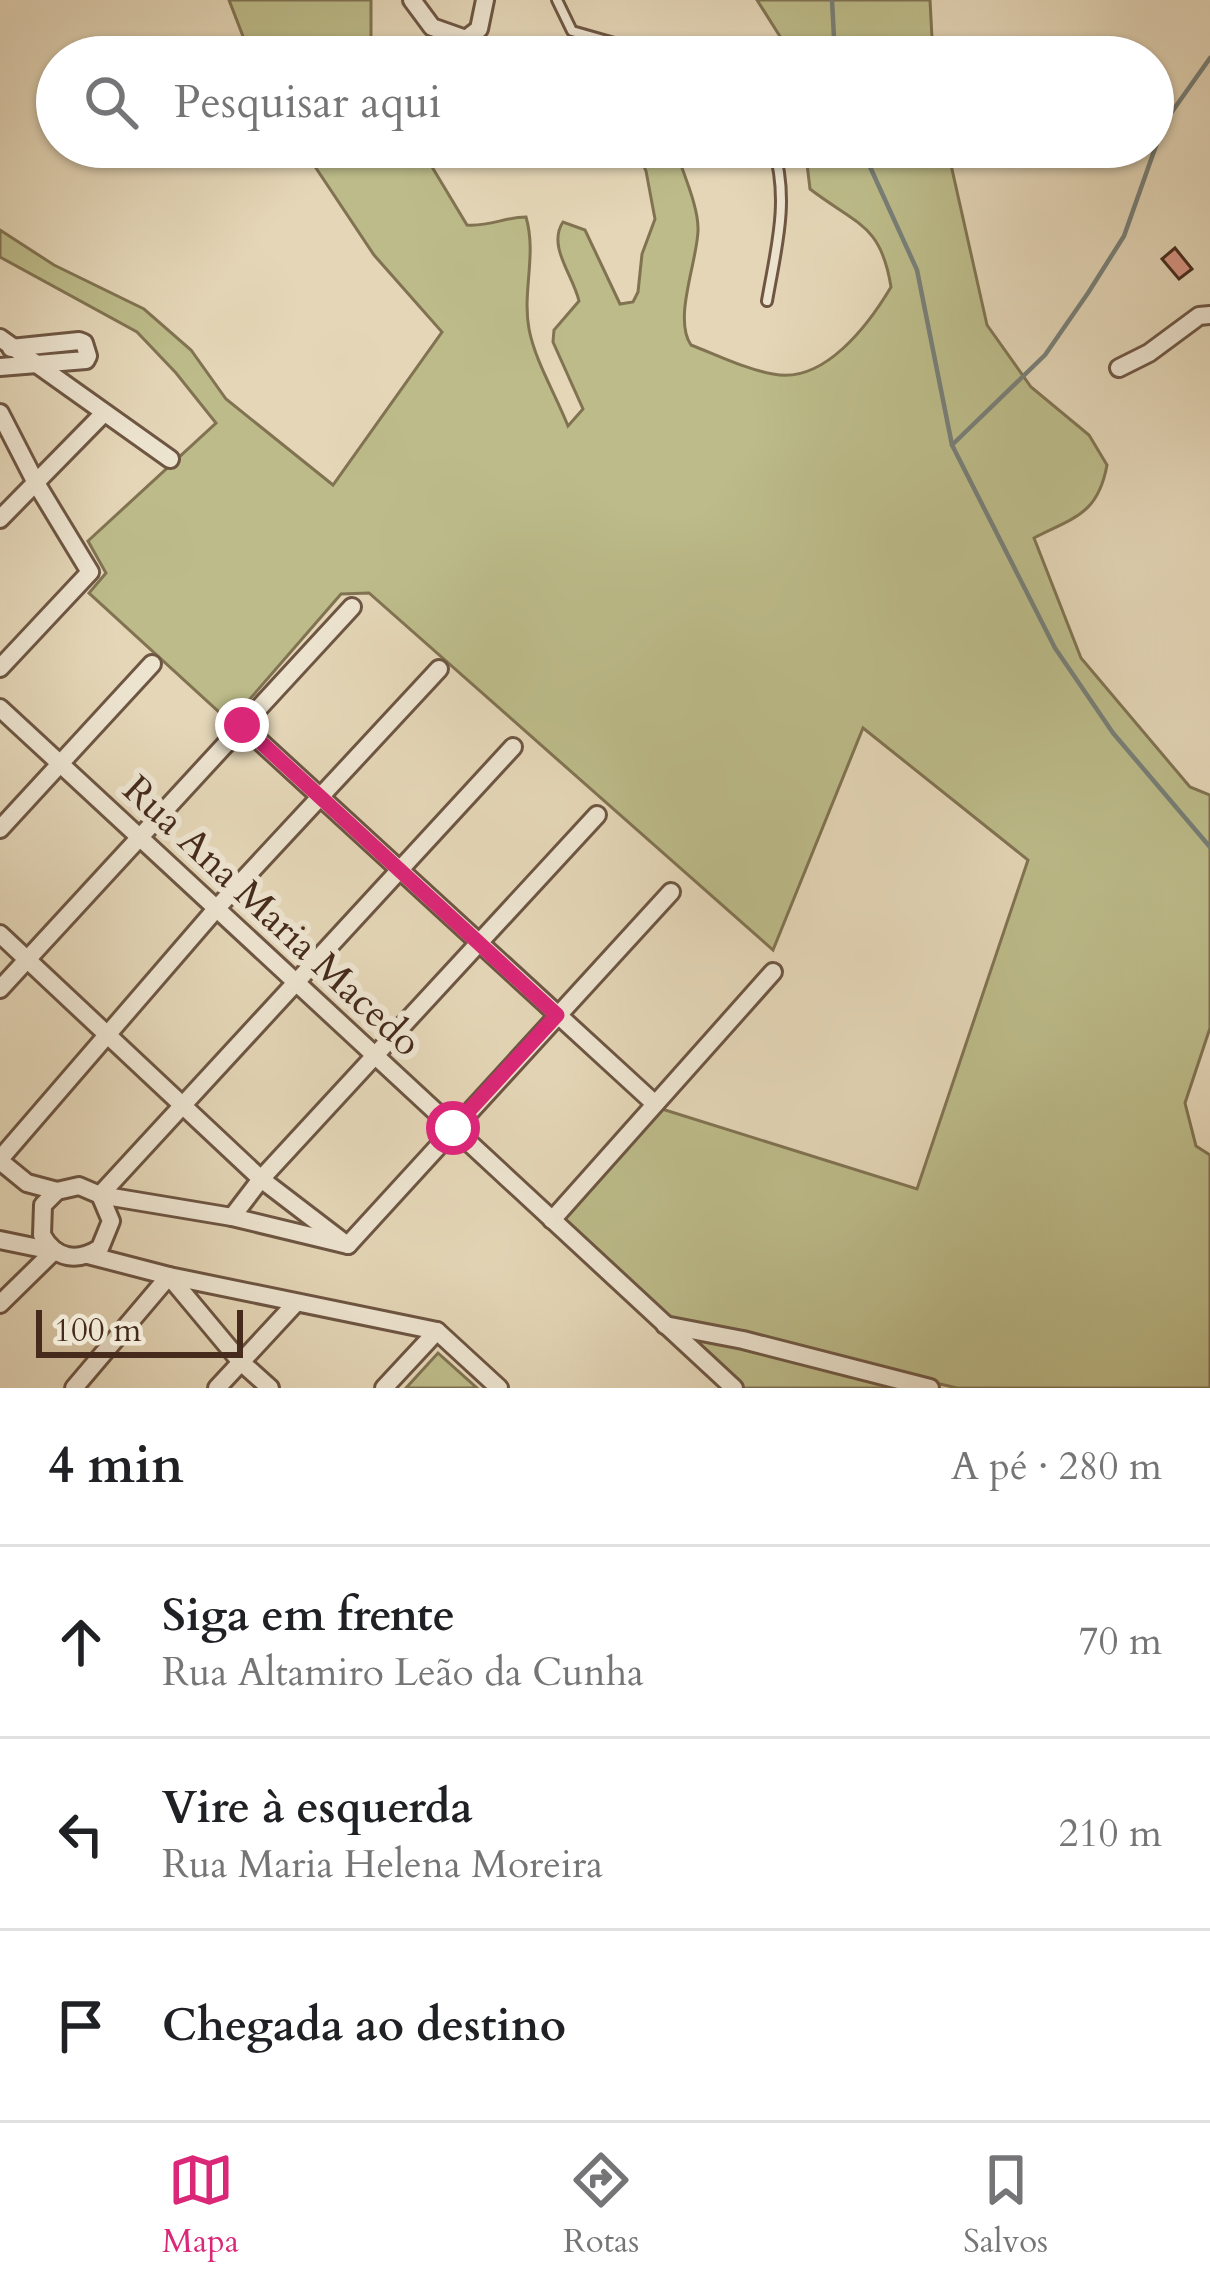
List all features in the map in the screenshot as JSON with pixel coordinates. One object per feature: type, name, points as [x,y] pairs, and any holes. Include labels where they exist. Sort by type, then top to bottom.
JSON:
[{"type":"street","points":[[412,0],[433,27],[453,36]]},
{"type":"street","points":[[474,36],[483,20],[485,0]]},
{"type":"street","points":[[1119,368],[1149,353],[1199,316],[1210,315]]},
{"type":"street","points":[[0,367],[86,360],[84,343],[75,340],[4,345]]},
{"type":"street","points":[[4,345],[170,459]]},
{"type":"street","points":[[0,519],[104,412]]},
{"type":"street","points":[[0,413],[90,572],[0,668]]},
{"type":"street","points":[[0,989],[352,608]]},
{"type":"street","points":[[0,829],[152,664]]},
{"type":"street","points":[[27,1184],[0,1160],[216,909],[439,669]]},
{"type":"street","name":"Rua Ana Maria Macedo","points":[[0,708],[734,1388]]},
{"type":"street","points":[[242,725],[654,1103]]},
{"type":"street","points":[[100,1195],[513,747]]},
{"type":"street","points":[[232,1217],[261,1179],[597,815]]},
{"type":"street","points":[[348,1246],[671,892]]},
{"type":"street","points":[[0,934],[261,1179],[348,1246]]},
{"type":"street","points":[[553,1220],[773,972]]},
{"type":"street","points":[[0,1178],[57,1191],[79,1186],[100,1195],[232,1217],[348,1246]]},
{"type":"street","points":[[54,1251],[39,1226],[43,1205],[57,1191]]},
{"type":"street","points":[[88,1256],[108,1236],[108,1207],[100,1195]]},
{"type":"street","points":[[0,1240],[294,1305],[437,1330],[499,1388]]},
{"type":"street","points":[[0,1304],[54,1251]]},
{"type":"street","points":[[169,1276],[240,1361],[270,1388]]},
{"type":"street","points":[[74,1388],[169,1276]]},
{"type":"street","points":[[217,1388],[294,1305]]},
{"type":"street","points":[[664,1325],[743,1340],[929,1388]]},
{"type":"street","points":[[384,1388],[437,1330]]},
{"type":"lane","points":[[557,0],[572,31],[590,36]]},
{"type":"lane","points":[[766,301],[781,225],[777,168]]},
{"type":"shaded area","points":[[229,0],[371,0],[371,36],[243,36]]},
{"type":"shaded area","points":[[757,0],[930,0],[932,36],[780,36]]},
{"type":"shaded area","points":[[316,168],[433,168],[467,225],[526,217],[529,329],[568,426],[583,409],[553,342],[554,330],[579,301],[559,251],[563,222],[585,230],[620,304],[633,302],[655,219],[645,168],[682,168],[698,221],[684,321],[691,345],[752,369],[792,375],[827,361],[843,348],[891,287],[873,238],[810,189],[808,168],[952,168],[987,325],[1031,387],[1089,435],[1107,465],[1091,504],[1073,519],[1034,538],[1081,658],[1190,787],[1210,795],[1210,1028],[1185,1103],[1196,1146],[1210,1155],[1210,1388],[957,1388],[667,1319],[561,1217],[662,1109],[917,1189],[1028,860],[863,728],[773,950],[369,593],[341,594],[230,722],[89,593],[106,573],[88,541],[216,423],[137,332],[0,257],[0,230],[54,265],[144,309],[191,350],[226,399],[333,485],[442,332],[374,255]]},
{"type":"shaded area","points":[[675,1331],[918,1388],[740,1388]]},
{"type":"shaded area","points":[[438,1353],[477,1388],[406,1388]]},
{"type":"building","points":[[1175,248],[1192,269],[1179,279],[1162,259]]},
{"type":"waterway","points":[[832,0],[834,36]]},
{"type":"waterway","points":[[1174,109],[1210,58]]},
{"type":"waterway","points":[[871,168],[917,270],[952,445],[1055,648],[1113,733],[1210,847]]},
{"type":"waterway","points":[[952,445],[1045,355],[1124,236],[1148,168]]},
{"type":"route","points":[[242,725],[557,1015],[453,1128]]}]
